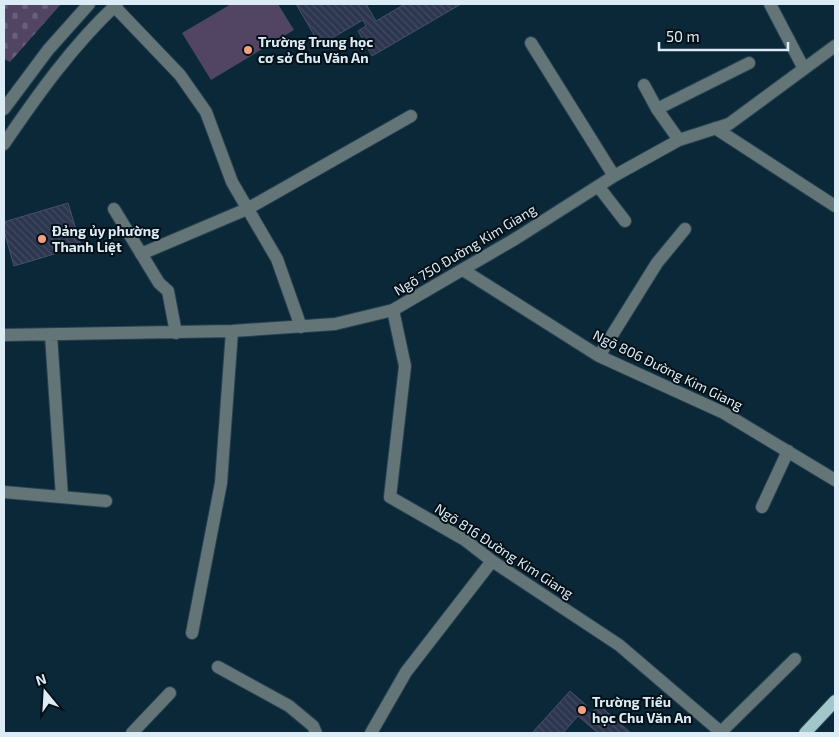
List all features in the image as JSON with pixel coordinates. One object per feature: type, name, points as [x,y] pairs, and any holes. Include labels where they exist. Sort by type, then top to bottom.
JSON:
[{"type":"main road","points":[[806,733],[835,701]]},
{"type":"street","points":[[4,109],[48,50],[89,4]]},
{"type":"street","points":[[770,4],[804,69]]},
{"type":"street","points":[[4,144],[45,85],[81,41],[116,5],[180,76],[206,112],[232,182],[277,259],[300,326]]},
{"type":"street","points":[[531,43],[614,176]]},
{"type":"street","name":"Ngõ 750 Đường Kim Giang","points":[[4,335],[232,331],[335,324],[393,310],[463,270],[614,176],[679,140],[730,124],[835,46]]},
{"type":"street","points":[[657,109],[697,87],[749,63]]},
{"type":"street","points":[[644,85],[657,109],[679,140]]},
{"type":"street","points":[[141,254],[247,209],[411,116]]},
{"type":"street","points":[[715,128],[835,206]]},
{"type":"street","points":[[598,186],[625,221]]},
{"type":"street","points":[[114,209],[159,283],[168,291],[176,333]]},
{"type":"street","points":[[599,356],[657,263],[685,229]]},
{"type":"street","name":"Ngõ 806 Đường Kim Giang","points":[[463,270],[599,356],[724,413],[835,480]]},
{"type":"street","name":"Ngõ 816 Đường Kim Giang","points":[[393,310],[405,366],[390,497],[465,540],[492,561],[619,645],[722,733]]},
{"type":"street","points":[[192,633],[221,483],[232,331]]},
{"type":"street","points":[[51,335],[62,497]]},
{"type":"street","points":[[762,507],[788,451]]},
{"type":"street","points":[[4,492],[106,502]]},
{"type":"street","points":[[371,733],[406,672],[492,561]]},
{"type":"street","points":[[722,733],[795,659]]},
{"type":"street","points":[[218,667],[289,706],[313,726],[316,733]]},
{"type":"street","points":[[132,733],[170,693]]},
{"type":"green space","points":[[4,4],[61,4],[10,62],[4,59]]},
{"type":"green space","points":[[231,4],[278,4],[294,30],[211,80],[182,33]]},
{"type":"building","points":[[296,4],[366,4],[376,21],[405,4],[461,4],[372,56],[358,31],[366,26],[363,20],[320,45]]},
{"type":"building","name":"Đảng ủy phường Thanh Liệt","points":[[68,203],[81,246],[14,266],[4,231],[4,222]]},
{"type":"building","points":[[570,691],[587,706],[585,709],[591,714],[599,705],[631,733],[598,733],[578,716],[563,733],[532,733]]},
{"type":"place","name":"Trường Trung học cơ sở Chu Văn An","points":[[248,50]]},
{"type":"place","name":"Đảng ủy phường Thanh Liệt","points":[[42,239]]},
{"type":"place","name":"Trường Tiểu học Chu Văn An","points":[[582,710]]}]
